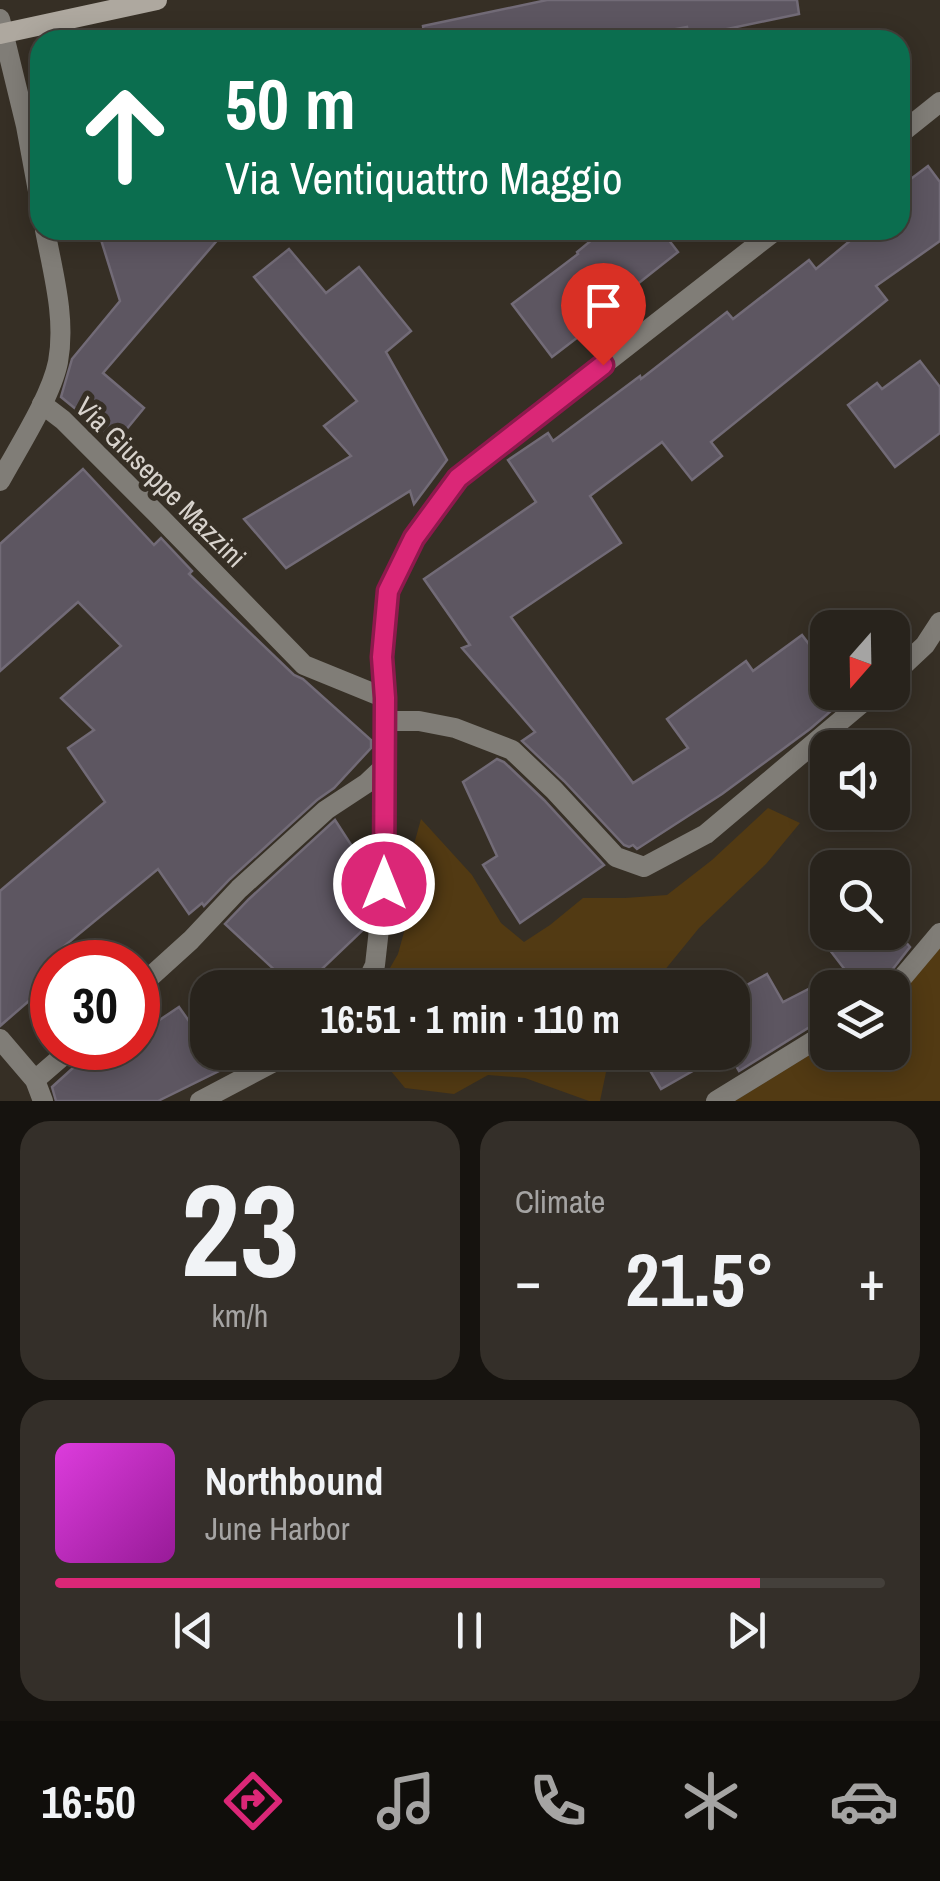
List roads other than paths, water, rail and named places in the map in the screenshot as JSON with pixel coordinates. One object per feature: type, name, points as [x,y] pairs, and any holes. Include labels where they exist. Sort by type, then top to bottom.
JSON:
[{"type":"main road","points":[[1,28],[156,0]]},
{"type":"street","points":[[1,28],[30,148]]},
{"type":"street","points":[[910,126],[940,102]]},
{"type":"street","name":"Via Giuseppe Mazzini","points":[[47,240],[60,310],[58,363],[42,404],[144,500],[304,665],[385,698]]},
{"type":"street","points":[[373,970],[384,884],[382,657],[388,591],[414,538],[458,478],[763,240]]},
{"type":"street","points":[[0,481],[42,404]]},
{"type":"street","points":[[910,659],[940,622]]},
{"type":"street","points":[[385,722],[418,721],[456,728],[512,750],[616,857],[644,867],[706,834],[854,710]]},
{"type":"street","points":[[160,968],[326,810],[367,783],[384,766]]},
{"type":"street","points":[[909,970],[940,932]]},
{"type":"street","points":[[0,1039],[36,1080],[43,1101]]},
{"type":"street","points":[[716,1101],[810,1043]]},
{"type":"street","points":[[36,1080],[47,1070]]},
{"type":"street","points":[[200,1101],[258,1070]]}]
